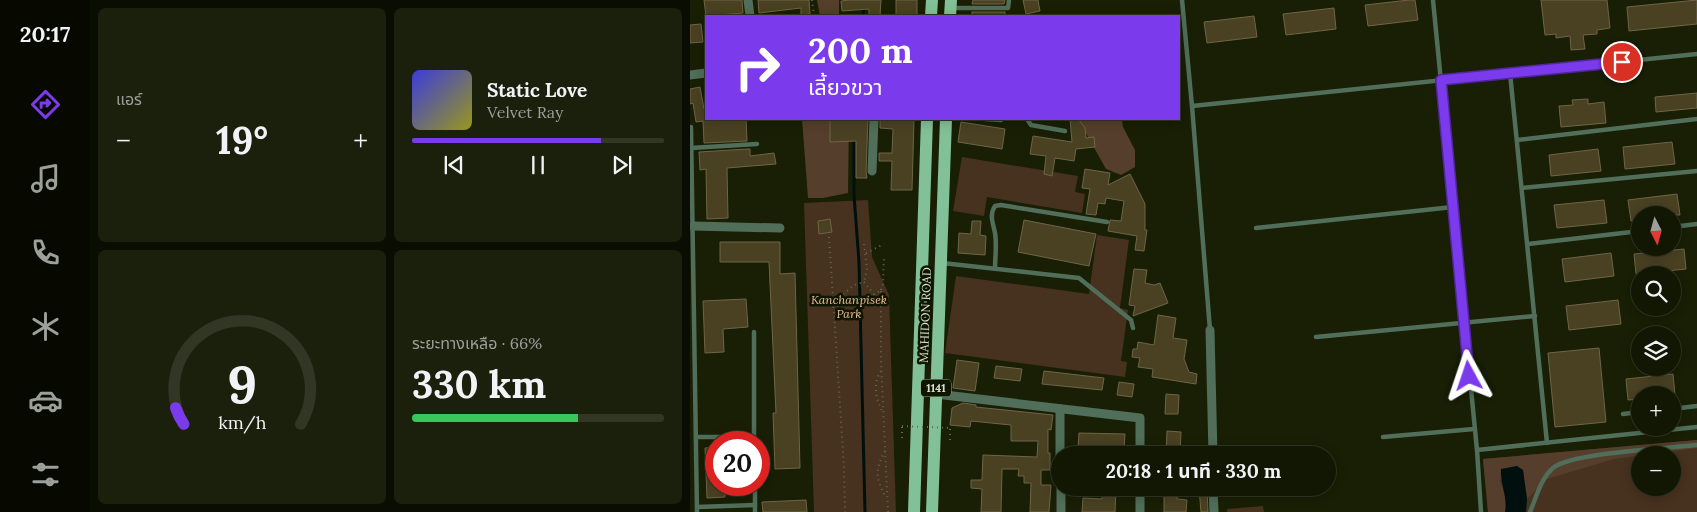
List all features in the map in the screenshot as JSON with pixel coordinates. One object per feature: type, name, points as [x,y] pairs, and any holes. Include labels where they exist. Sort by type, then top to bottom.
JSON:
[{"type":"main road","points":[[931,15],[932,0]]},
{"type":"main road","name":"MAHIDON ROAD","points":[[914,512],[927,120]]},
{"type":"main road","name":"MAHIDON ROAD","points":[[932,512],[946,120]]},
{"type":"main road","points":[[923,228],[942,229]]},
{"type":"street","points":[[748,0],[750,15]]},
{"type":"street","points":[[690,75],[705,73]]},
{"type":"street","points":[[872,171],[874,120]]},
{"type":"street","points":[[693,226],[780,228]]},
{"type":"street","points":[[1210,330],[1213,446]]},
{"type":"street","points":[[936,394],[1140,418],[1140,446]]},
{"type":"street","points":[[1060,409],[1060,446]]},
{"type":"street","points":[[1061,496],[1061,512]]},
{"type":"street","points":[[1140,496],[1140,512]]},
{"type":"street","points":[[1214,496],[1214,512]]},
{"type":"lane","points":[[950,8],[1008,8],[1009,0]]},
{"type":"lane","points":[[1182,0],[1210,330]]},
{"type":"lane","points":[[1433,0],[1481,512]]},
{"type":"lane","points":[[1192,106],[1697,54]]},
{"type":"lane","points":[[1510,73],[1547,443]]},
{"type":"lane","points":[[1028,120],[1031,126],[1065,131]]},
{"type":"lane","points":[[1517,140],[1697,120]]},
{"type":"lane","points":[[691,127],[693,420],[696,437],[697,510],[755,505]]},
{"type":"lane","points":[[691,144],[757,144]]},
{"type":"lane","points":[[1522,188],[1697,171]]},
{"type":"lane","points":[[995,269],[995,233],[992,223],[992,210],[995,206],[1001,205],[1107,222]]},
{"type":"lane","points":[[1256,228],[1453,207]]},
{"type":"lane","points":[[1681,226],[1697,224]]},
{"type":"lane","points":[[1528,244],[1631,232]]},
{"type":"lane","points":[[941,263],[1078,278],[1131,320],[1133,328]]},
{"type":"lane","points":[[1316,337],[1535,316]]},
{"type":"lane","points":[[754,332],[754,431]]},
{"type":"lane","points":[[1681,408],[1697,406]]},
{"type":"lane","points":[[1623,414],[1631,413]]},
{"type":"lane","points":[[1476,450],[1697,427]]},
{"type":"lane","points":[[1383,437],[1474,429]]},
{"type":"lane","points":[[696,437],[705,437]]},
{"type":"lane","points":[[1530,512],[1546,475],[1554,466],[1578,458],[1697,446]]},
{"type":"lane","points":[[755,496],[755,512]]},
{"type":"path","points":[[812,0],[814,15]]},
{"type":"path","points":[[829,237],[844,467],[845,512]]},
{"type":"path","points":[[864,244],[867,269],[864,282]]},
{"type":"path","points":[[865,253],[884,244]]},
{"type":"path","points":[[884,256],[881,290],[882,370],[888,512]]},
{"type":"path","points":[[834,320],[840,297],[854,285],[864,282]]},
{"type":"path","points":[[864,282],[874,294],[881,290]]},
{"type":"path","points":[[882,370],[876,379],[875,390],[877,402],[884,416]]},
{"type":"path","points":[[902,438],[902,426],[950,428],[950,440]]},
{"type":"path","points":[[886,450],[876,470],[877,479],[887,500]]},
{"type":"green space","points":[[962,157],[1078,176],[1075,192],[1085,194],[1082,213],[987,197],[984,216],[953,211]]},
{"type":"green space","name":"Kanchanpisek Park","points":[[868,200],[872,257],[889,295],[896,512],[814,512],[804,203]]},
{"type":"green space","points":[[1097,235],[1129,240],[1120,308],[1128,310],[1121,361],[1127,362],[1125,377],[945,353],[956,276],[1089,294]]},
{"type":"green space","points":[[1697,440],[1697,512],[1488,512],[1483,459]]},
{"type":"green space","points":[[1263,506],[1264,512],[1227,512],[1227,509]]},
{"type":"shaded area","points":[[817,0],[839,0],[839,15],[820,15]]},
{"type":"shaded area","points":[[802,120],[849,120],[848,193],[823,198],[808,198]]},
{"type":"shaded area","points":[[1079,120],[1122,120],[1123,127],[1135,150],[1135,167],[1121,175],[1106,169]]},
{"type":"shaded area","points":[[1697,440],[1697,448],[1681,450],[1681,446],[1631,446],[1631,457],[1614,459],[1547,479],[1527,499],[1523,470],[1500,480],[1507,502],[1505,512],[1488,512],[1483,459]]},
{"type":"shaded area","points":[[1517,466],[1523,470],[1527,499],[1526,512],[1505,512],[1506,501],[1501,469]]},
{"type":"building","points":[[704,0],[742,0],[743,13],[706,15]]},
{"type":"building","points":[[758,0],[809,0],[810,14],[801,15],[801,8],[759,13]]},
{"type":"building","points":[[881,0],[880,15],[869,15],[869,9],[842,11],[841,1]]},
{"type":"building","points":[[896,0],[917,0],[917,15],[896,15]]},
{"type":"building","points":[[973,0],[1005,0],[1004,4],[972,4]]},
{"type":"building","points":[[1023,0],[1038,0],[1040,11],[1026,14]]},
{"type":"building","points":[[1415,0],[1418,20],[1368,26],[1365,5]]},
{"type":"building","points":[[1541,0],[1607,0],[1610,28],[1597,30],[1597,34],[1583,35],[1585,49],[1571,50],[1570,36],[1556,38],[1556,34],[1545,35]]},
{"type":"building","points":[[1697,0],[1697,24],[1629,31],[1627,7]]},
{"type":"building","points":[[1334,8],[1336,29],[1286,35],[1283,14]]},
{"type":"building","points":[[972,12],[1005,12],[1005,15],[972,15]]},
{"type":"building","points":[[1254,16],[1257,37],[1207,43],[1204,22]]},
{"type":"building","points":[[701,24],[703,42],[690,43],[690,25]]},
{"type":"building","points":[[700,87],[705,109],[705,120],[746,120],[747,141],[704,143],[703,121],[696,122],[693,103],[690,104],[690,89]]},
{"type":"building","points":[[1697,93],[1697,108],[1656,112],[1655,97]]},
{"type":"building","points":[[1588,99],[1588,104],[1604,102],[1606,123],[1561,127],[1559,106],[1573,105],[1572,100]]},
{"type":"building","points":[[830,120],[868,120],[867,178],[856,178],[856,141],[830,142]]},
{"type":"building","points":[[880,120],[914,120],[912,190],[891,190],[892,161],[879,161],[879,153],[892,153],[893,129],[880,128]]},
{"type":"building","points":[[1070,120],[1079,120],[1085,128],[1086,138],[1094,137],[1095,147],[1076,149],[1074,161],[1055,158],[1052,176],[1044,174],[1046,156],[1030,154],[1033,136],[1072,142]]},
{"type":"building","points":[[961,122],[1005,129],[1002,149],[958,142]]},
{"type":"building","points":[[1672,142],[1675,164],[1625,169],[1623,147]]},
{"type":"building","points":[[750,149],[750,156],[774,153],[776,164],[727,168],[728,218],[707,219],[706,169],[700,170],[699,152]]},
{"type":"building","points":[[1598,149],[1601,171],[1551,176],[1549,155]]},
{"type":"building","points":[[1085,169],[1110,173],[1108,185],[1130,174],[1145,204],[1145,230],[1147,230],[1144,251],[1135,250],[1137,236],[1108,231],[1110,220],[1121,221],[1124,201],[1106,198],[1105,204],[1098,203],[1096,215],[1086,214],[1090,189],[1082,188]]},
{"type":"building","points":[[1677,194],[1679,206],[1631,206],[1631,221],[1628,200]]},
{"type":"building","points":[[1604,200],[1607,223],[1557,228],[1554,205]]},
{"type":"building","points":[[830,219],[832,232],[819,234],[818,221]]},
{"type":"building","points":[[1024,220],[1096,234],[1089,266],[1018,252]]},
{"type":"building","points":[[972,221],[981,221],[980,235],[986,236],[985,255],[958,253],[959,233],[971,234]]},
{"type":"building","points":[[720,242],[780,242],[780,274],[795,273],[800,468],[775,469],[773,413],[776,413],[769,262],[720,262]]},
{"type":"building","points":[[1681,249],[1684,249],[1686,269],[1681,270],[1681,266],[1635,266],[1634,256],[1681,256]]},
{"type":"building","points":[[1611,253],[1614,276],[1565,282],[1562,259]]},
{"type":"building","points":[[1134,269],[1147,270],[1145,283],[1154,285],[1160,283],[1168,303],[1133,316],[1135,306],[1129,305]]},
{"type":"building","points":[[746,299],[748,327],[723,329],[724,352],[705,353],[703,301]]},
{"type":"building","points":[[1618,300],[1621,324],[1569,330],[1566,306]]},
{"type":"building","points":[[1158,315],[1176,318],[1173,338],[1187,340],[1184,359],[1189,372],[1197,374],[1196,384],[1152,377],[1153,369],[1138,367],[1140,358],[1132,357],[1133,349],[1137,349],[1138,342],[1154,345]]},
{"type":"building","points":[[1599,348],[1606,422],[1555,427],[1548,353]]},
{"type":"building","points":[[957,360],[979,363],[975,391],[953,388]]},
{"type":"building","points":[[996,366],[1022,369],[1020,381],[994,378]]},
{"type":"building","points":[[1044,371],[1104,378],[1102,390],[1042,384]]},
{"type":"building","points":[[1673,376],[1674,386],[1631,386],[1631,400],[1628,400],[1626,379]]},
{"type":"building","points":[[1119,382],[1134,384],[1132,397],[1117,395]]},
{"type":"building","points":[[1166,394],[1179,395],[1178,414],[1165,414]]},
{"type":"building","points":[[963,403],[976,405],[976,407],[1053,415],[1051,430],[1048,429],[1050,470],[1041,470],[1041,485],[1051,485],[1049,512],[1030,512],[1031,483],[1024,483],[1024,476],[1018,476],[1019,469],[1002,469],[1001,512],[981,512],[982,489],[971,488],[971,480],[982,480],[983,455],[1037,457],[1038,441],[1011,441],[1011,425],[971,421],[970,427],[950,425],[952,408]]},
{"type":"building","points":[[1167,431],[1181,432],[1180,446],[1166,446]]},
{"type":"building","points":[[1079,433],[1125,434],[1124,446],[1078,446]]},
{"type":"building","points":[[707,496],[725,496],[725,497],[707,498]]},
{"type":"building","points":[[1102,496],[1116,496],[1115,512],[1082,512],[1083,498],[1102,499]]},
{"type":"building","points":[[1164,496],[1177,496],[1177,499],[1187,500],[1186,512],[1164,512]]},
{"type":"building","points":[[1200,496],[1207,496],[1208,512],[1201,512]]},
{"type":"building","points":[[806,500],[807,512],[763,512],[762,502]]},
{"type":"waterway","points":[[863,15],[864,0]]},
{"type":"waterway","points":[[854,138],[854,195],[859,262],[865,512]]},
{"type":"route","points":[[1469,376],[1441,80],[1622,62]]}]
